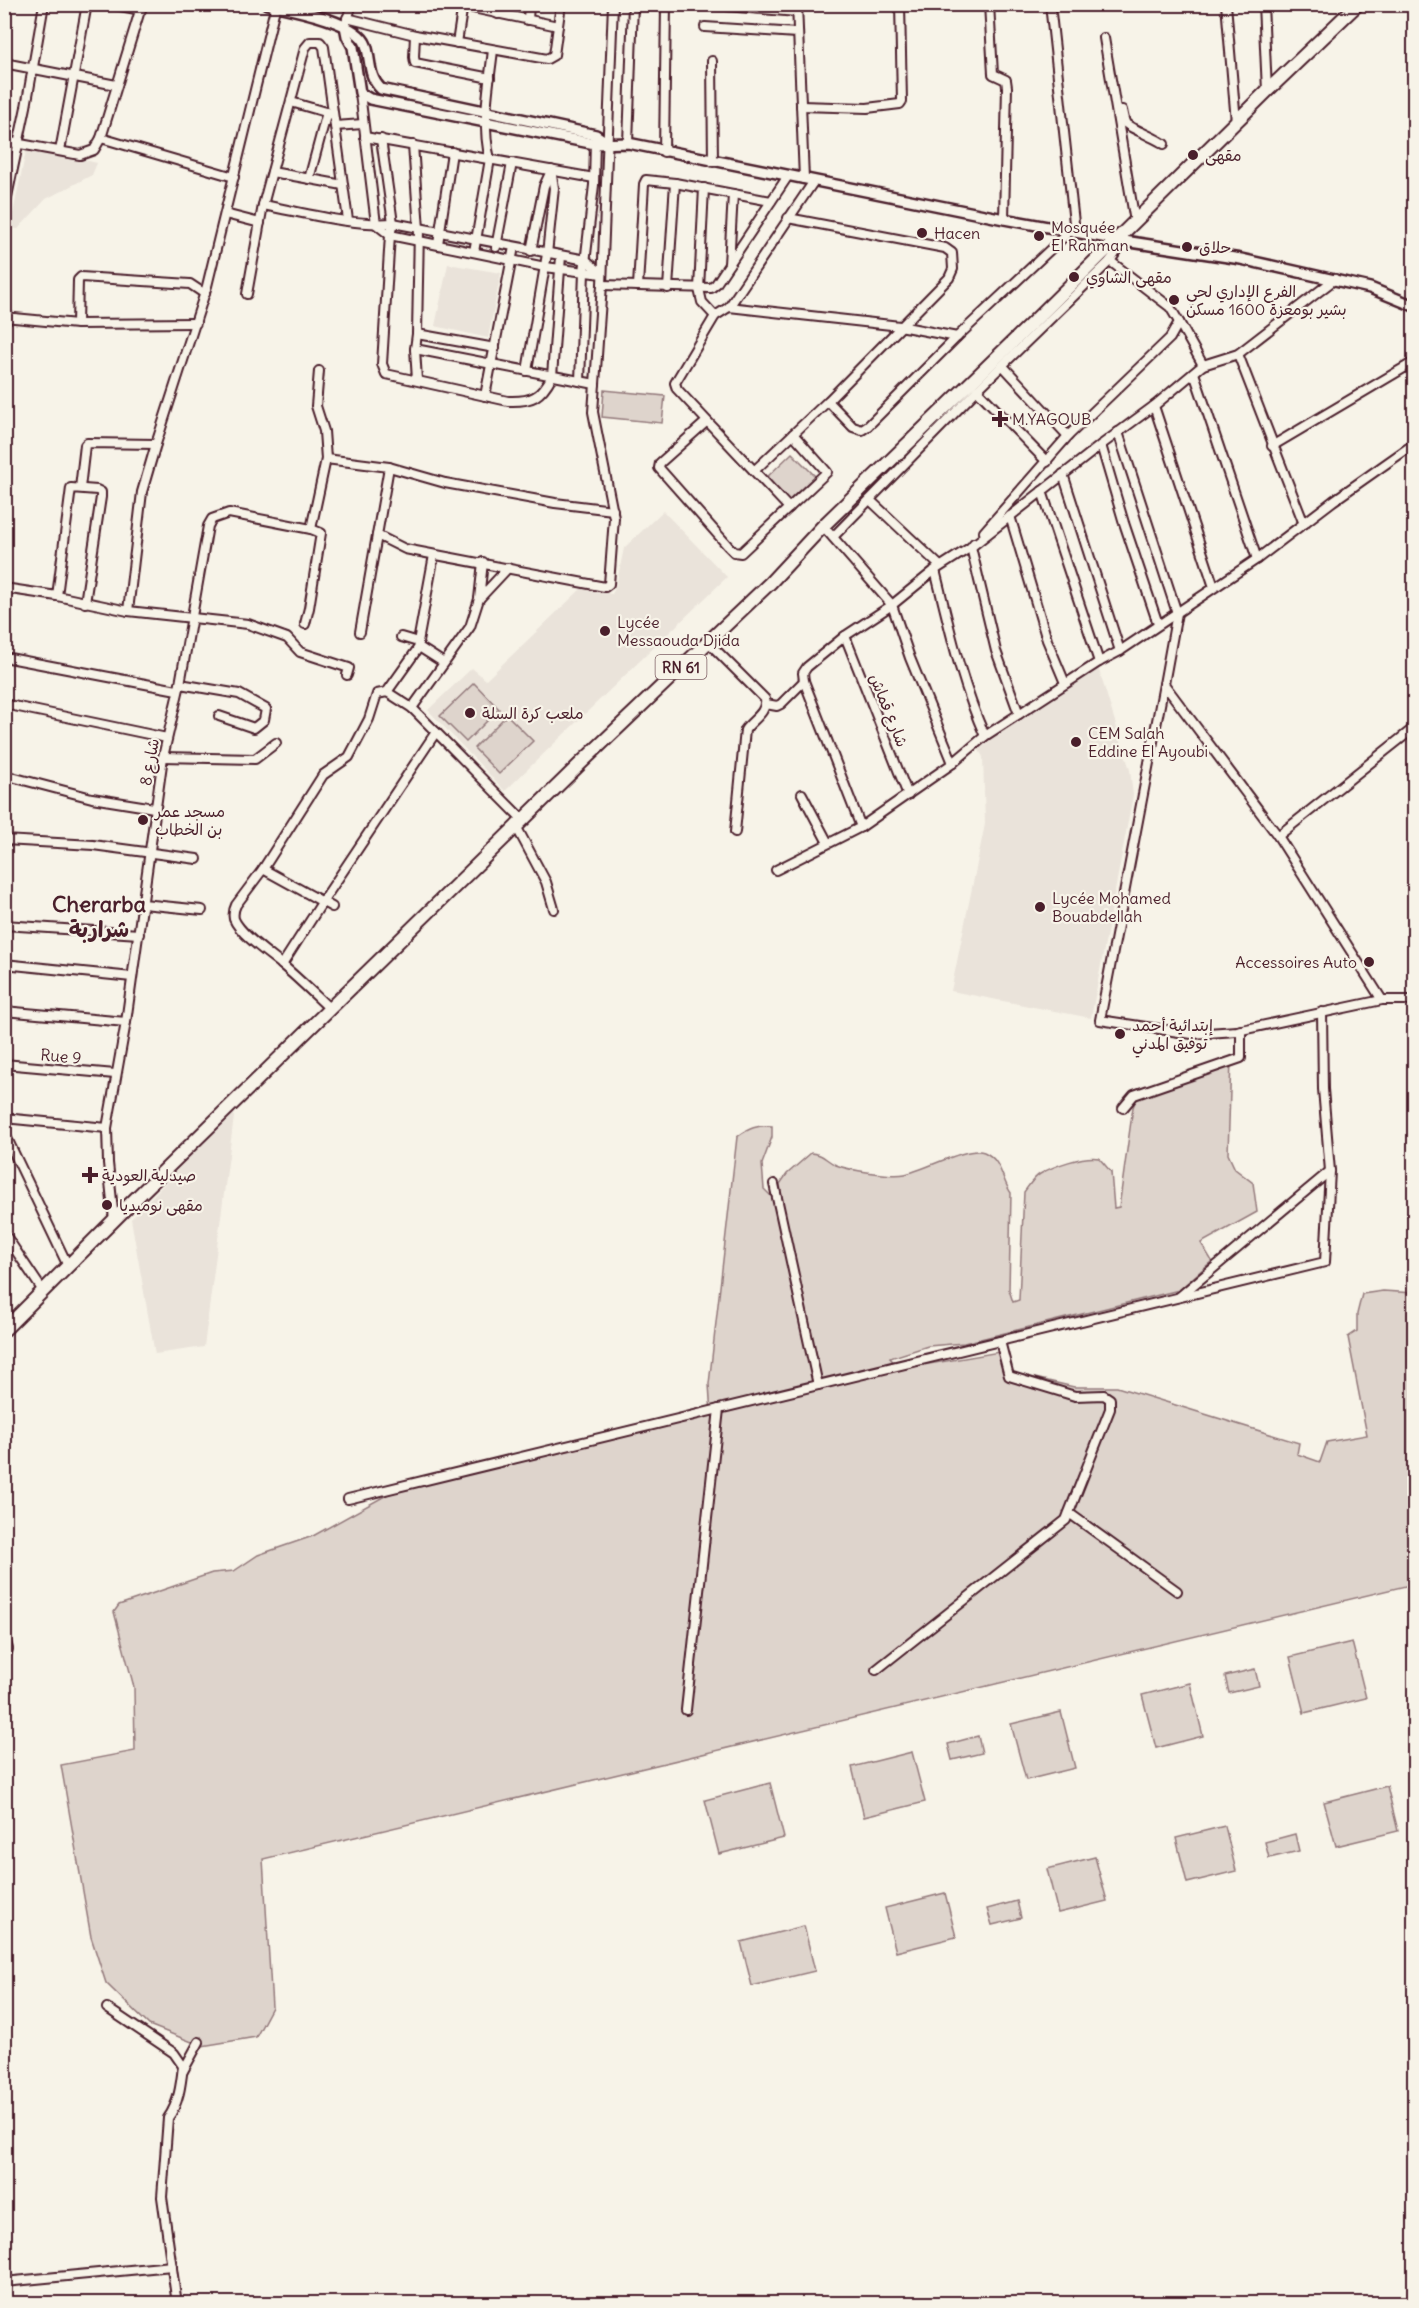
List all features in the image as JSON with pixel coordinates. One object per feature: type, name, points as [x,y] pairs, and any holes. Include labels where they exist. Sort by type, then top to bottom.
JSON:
[{"type":"main road","name":"RN 61","points":[[6,1326],[519,823],[770,583],[823,526],[1120,240],[1135,222],[1267,91],[1358,4]]},
{"type":"street","points":[[4,211],[19,143],[44,4]]},
{"type":"street","points":[[60,151],[87,4]]},
{"type":"street","points":[[4,141],[85,154],[97,147],[142,7],[110,4]]},
{"type":"street","points":[[352,4],[346,22],[347,36],[353,47],[376,224],[390,235],[545,267],[602,274]]},
{"type":"street","points":[[454,4],[558,26]]},
{"type":"street","points":[[498,14],[500,4]]},
{"type":"street","points":[[528,20],[529,4]]},
{"type":"street","points":[[128,610],[142,492],[205,294],[273,5],[346,22],[547,59],[554,55],[561,4]]},
{"type":"street","points":[[377,535],[405,549],[434,555],[483,562],[604,587],[610,581],[613,510],[593,412],[602,285],[613,4]]},
{"type":"street","points":[[628,144],[633,4]]},
{"type":"street","points":[[664,152],[666,4]]},
{"type":"street","points":[[701,4],[797,8],[801,106],[809,180],[788,218],[729,307],[715,316],[675,383],[677,389],[706,422],[789,508]]},
{"type":"street","points":[[801,106],[867,108],[900,104],[902,101],[900,4]]},
{"type":"street","points":[[989,4],[993,74],[1006,80],[1007,87],[1004,219]]},
{"type":"street","points":[[1050,4],[1073,231]]},
{"type":"street","points":[[1226,4],[1236,123]]},
{"type":"street","points":[[1263,4],[1267,91]]},
{"type":"street","points":[[457,43],[463,5]]},
{"type":"street","points":[[346,22],[364,39],[372,76],[381,88],[486,111],[608,143],[628,144],[1004,219],[1241,259],[1370,288],[1414,306]]},
{"type":"street","points":[[705,27],[797,33]]},
{"type":"street","points":[[415,35],[415,63],[490,78]]},
{"type":"street","points":[[1104,38],[1116,98],[1135,222]]},
{"type":"street","points":[[247,294],[263,205],[305,48],[310,42],[320,42],[324,47],[330,113],[335,126],[348,220]]},
{"type":"street","points":[[474,252],[490,159],[486,145],[486,111],[494,50]]},
{"type":"street","points":[[712,61],[712,162]]},
{"type":"street","points":[[4,63],[116,86]]},
{"type":"street","points":[[360,93],[370,99],[487,123],[595,140]]},
{"type":"street","points":[[1116,98],[1120,102],[1126,125],[1155,137],[1164,144]]},
{"type":"street","points":[[291,102],[330,113]]},
{"type":"street","points":[[309,179],[330,113]]},
{"type":"street","points":[[335,126],[363,124]]},
{"type":"street","points":[[365,136],[594,178]]},
{"type":"street","points":[[101,138],[234,177]]},
{"type":"street","points":[[381,140],[393,223],[390,235],[382,364],[386,374],[508,401],[524,402],[544,392],[552,376],[561,256]]},
{"type":"street","points":[[580,381],[584,272],[594,178],[595,140]]},
{"type":"street","points":[[413,145],[419,229],[415,349],[417,381]]},
{"type":"street","points":[[438,244],[452,152]]},
{"type":"street","points":[[495,256],[512,163]]},
{"type":"street","points":[[531,250],[544,186],[551,170]]},
{"type":"street","points":[[527,371],[547,254],[554,188],[551,170]]},
{"type":"street","points":[[272,172],[343,186]]},
{"type":"street","points":[[602,285],[711,288],[716,284],[788,176]]},
{"type":"street","points":[[638,286],[646,180],[675,183],[771,201]]},
{"type":"street","points":[[668,288],[675,183]]},
{"type":"street","points":[[704,188],[699,289],[702,302],[715,316]]},
{"type":"street","points":[[729,264],[733,194]]},
{"type":"street","points":[[263,205],[376,224],[393,223],[586,260],[602,274]]},
{"type":"street","points":[[225,214],[260,224]]},
{"type":"street","points":[[754,471],[828,401],[949,278],[953,269],[952,253],[945,248],[788,218]]},
{"type":"street","points":[[828,401],[853,427],[862,430],[957,337],[1073,231]]},
{"type":"street","points":[[833,537],[977,390],[1110,261],[1120,240]]},
{"type":"street","points":[[485,396],[514,247]]},
{"type":"street","points":[[1110,261],[1170,308],[1203,365]]},
{"type":"street","points":[[77,324],[78,280],[81,277],[190,284],[205,294]]},
{"type":"street","points":[[861,827],[804,681],[803,673],[807,667],[845,636],[892,605],[938,568],[971,547],[1042,490],[1154,406],[1203,365],[1238,354],[1335,279]]},
{"type":"street","points":[[729,307],[900,326],[957,337]]},
{"type":"street","points":[[4,317],[77,324],[195,323]]},
{"type":"street","points":[[971,547],[1068,436],[1170,339],[1179,322]]},
{"type":"street","points":[[417,334],[495,348]]},
{"type":"street","points":[[415,349],[595,384]]},
{"type":"street","points":[[1238,354],[1304,524]]},
{"type":"street","points":[[1272,446],[1414,362]]},
{"type":"street","points":[[1003,366],[1068,436]]},
{"type":"street","points":[[305,624],[322,536],[318,531],[311,529],[326,459],[324,430],[316,406],[319,371]]},
{"type":"street","points":[[1194,373],[1257,559]]},
{"type":"street","points":[[977,390],[1047,462]]},
{"type":"street","points":[[1154,406],[1214,588]]},
{"type":"street","points":[[706,422],[660,463],[659,468],[728,546],[734,552],[741,553],[827,472],[793,434]]},
{"type":"street","points":[[1118,432],[1177,613],[1100,1020],[1192,1034],[1241,1030],[1382,1000],[1414,1000]]},
{"type":"street","points":[[80,488],[87,443],[156,444]]},
{"type":"street","points":[[776,870],[861,827],[953,763],[985,736],[1065,683],[1120,651],[1257,559],[1333,501],[1414,444]]},
{"type":"street","points":[[1101,445],[1158,624]]},
{"type":"street","points":[[326,459],[389,467],[445,483],[555,503],[613,510]]},
{"type":"street","points":[[360,632],[389,467]]},
{"type":"street","points":[[1063,474],[1120,651]]},
{"type":"street","points":[[57,596],[71,488],[101,492],[85,603]]},
{"type":"street","points":[[1042,490],[1099,662]]},
{"type":"street","points":[[870,500],[938,568],[960,668],[985,736]]},
{"type":"street","name":"شارع 8","points":[[114,1220],[107,1128],[139,934],[154,808],[208,526],[212,519],[229,513],[311,529]]},
{"type":"street","points":[[1010,516],[1047,640],[1065,683]]},
{"type":"street","points":[[823,526],[892,605],[909,658],[953,763]]},
{"type":"street","points":[[971,547],[996,651],[1019,714]]},
{"type":"street","points":[[387,692],[418,644],[434,555]]},
{"type":"street","points":[[412,708],[470,627],[479,599],[483,562]]},
{"type":"street","points":[[479,599],[507,568]]},
{"type":"street","points":[[4,588],[128,610],[248,624],[287,638],[300,652],[349,668],[347,675]]},
{"type":"street","name":"شارع قماش","points":[[845,636],[908,795]]},
{"type":"street","points":[[401,637],[418,644],[444,663]]},
{"type":"street","points":[[708,642],[765,699],[766,704],[764,711],[745,730],[735,832]]},
{"type":"street","points":[[4,657],[179,687],[239,694],[266,709],[264,720],[254,728],[219,716]]},
{"type":"street","points":[[766,704],[777,706],[781,704],[804,681]]},
{"type":"street","points":[[1164,684],[1278,836],[1382,1000]]},
{"type":"street","points":[[330,1009],[282,965],[259,948],[234,918],[236,905],[263,869],[323,775],[349,757],[369,719],[377,694],[387,692],[412,708],[519,823],[546,882],[554,909]]},
{"type":"street","points":[[4,704],[167,738]]},
{"type":"street","points":[[1278,836],[1414,728]]},
{"type":"street","points":[[282,965],[322,901],[436,732]]},
{"type":"street","points":[[163,757],[255,759],[276,743]]},
{"type":"street","points":[[4,775],[92,798],[154,808]]},
{"type":"street","points":[[801,794],[828,843]]},
{"type":"street","points":[[4,840],[93,845],[197,859]]},
{"type":"street","points":[[263,869],[332,907]]},
{"type":"street","points":[[143,904],[202,909]]},
{"type":"street","points":[[4,925],[139,934]]},
{"type":"street","points":[[4,964],[132,976]]},
{"type":"street","points":[[4,1011],[126,1022]]},
{"type":"street","points":[[348,1499],[1325,1262],[1330,1172],[1323,1089],[1322,1012]]},
{"type":"street","points":[[1124,1108],[1134,1095],[1240,1058],[1241,1030]]},
{"type":"street","name":"Rue 9","points":[[4,1064],[115,1074]]},
{"type":"street","points":[[4,1118],[107,1128]]},
{"type":"street","points":[[4,1131],[68,1266]]},
{"type":"street","points":[[1178,1298],[1330,1172]]},
{"type":"street","points":[[774,1184],[818,1385]]},
{"type":"street","points":[[4,1233],[43,1291]]},
{"type":"street","points":[[876,1670],[1066,1520],[1110,1409],[1110,1399],[1104,1395],[1075,1396],[1009,1376],[1000,1341]]},
{"type":"street","points":[[686,1710],[719,1409]]},
{"type":"street","points":[[1069,1513],[1177,1591]]},
{"type":"street","points":[[4,1634],[8,1649],[4,1662]]},
{"type":"street","points":[[4,1692],[4,1707]]},
{"type":"street","points":[[107,2008],[174,2053],[183,2067],[174,2110],[168,2118],[162,2197],[177,2304]]},
{"type":"street","points":[[182,2073],[199,2042]]},
{"type":"street","points":[[4,2282],[172,2266]]},
{"type":"shaded area","points":[[27,146],[97,163],[92,175],[46,199],[18,229],[10,228]]},
{"type":"shaded area","points":[[448,264],[501,273],[488,338],[435,326]]},
{"type":"shaded area","points":[[604,390],[665,396],[662,423],[602,417]]},
{"type":"shaded area","points":[[792,453],[815,476],[787,502],[765,479]]},
{"type":"shaded area","name":"Lycée Messaouda Djida","points":[[663,511],[727,577],[505,791],[428,710],[472,668],[486,680],[582,588],[612,594],[616,586],[624,548]]},
{"type":"shaded area","name":"Lycée Mohamed Bouabdellah","points":[[1098,667],[1130,770],[1133,795],[1091,1018],[951,991],[985,824],[983,757],[976,745]]},
{"type":"shaded area","name":"ملعب كرة السلة","points":[[474,683],[499,709],[466,742],[440,716]]},
{"type":"shaded area","name":"ملعب كرة السلة","points":[[507,715],[533,741],[499,774],[474,748]]},
{"type":"shaded area","points":[[1231,1059],[1228,1154],[1235,1169],[1253,1183],[1257,1212],[1201,1243],[1212,1261],[1179,1290],[964,1343],[928,1346],[890,1358],[900,1369],[1005,1351],[1009,1372],[1074,1387],[1117,1387],[1299,1443],[1297,1454],[1320,1462],[1327,1442],[1367,1435],[1348,1337],[1357,1331],[1357,1314],[1362,1294],[1383,1291],[1414,1293],[1414,1584],[263,1859],[272,2007],[256,2037],[202,2046],[149,2025],[106,1983],[91,1937],[61,1765],[135,1751],[134,1687],[114,1612],[119,1605],[212,1573],[234,1571],[258,1555],[313,1536],[392,1492],[711,1415],[709,1384],[737,1137],[749,1129],[772,1126],[772,1137],[762,1164],[764,1189],[774,1199],[782,1199],[780,1184],[787,1174],[811,1153],[842,1167],[890,1175],[913,1172],[967,1152],[977,1151],[990,1155],[998,1165],[1011,1193],[1009,1290],[1013,1302],[1019,1300],[1024,1192],[1033,1180],[1040,1174],[1060,1165],[1085,1158],[1099,1158],[1111,1172],[1114,1208],[1119,1207],[1133,1107],[1140,1090]]},
{"type":"shaded area","points":[[235,1109],[204,1347],[155,1354],[131,1219]]},
{"type":"shaded area","points":[[1352,1642],[1366,1698],[1304,1713],[1290,1657]]},
{"type":"shaded area","points":[[1255,1669],[1259,1686],[1229,1693],[1225,1676]]},
{"type":"shaded area","points":[[1190,1683],[1203,1736],[1156,1748],[1142,1695]]},
{"type":"shaded area","points":[[1061,1712],[1075,1768],[1026,1780],[1011,1724]]},
{"type":"shaded area","points":[[978,1736],[982,1753],[952,1760],[948,1744]]},
{"type":"shaded area","points":[[912,1752],[925,1802],[864,1817],[852,1767]]},
{"type":"shaded area","points":[[770,1783],[784,1838],[719,1854],[705,1800]]},
{"type":"shaded area","points":[[1387,1786],[1398,1831],[1336,1846],[1324,1802]]},
{"type":"shaded area","points":[[1225,1826],[1236,1871],[1187,1883],[1176,1838]]},
{"type":"shaded area","points":[[1295,1834],[1299,1851],[1269,1858],[1265,1842]]},
{"type":"shaded area","points":[[1095,1857],[1107,1901],[1058,1913],[1047,1869]]},
{"type":"shaded area","points":[[945,1893],[956,1937],[896,1952],[885,1908]]},
{"type":"shaded area","points":[[1017,1901],[1021,1918],[992,1925],[987,1909]]},
{"type":"shaded area","points":[[804,1926],[815,1971],[752,1986],[741,1942]]},
{"type":"place","name":"مقهى","points":[[1193,155]]},
{"type":"place","name":"Hacen","points":[[922,233]]},
{"type":"place","name":"Mosquée El Rahman","points":[[1039,236]]},
{"type":"place","name":"حلاق","points":[[1187,247]]},
{"type":"place","name":"مقهى الشاوي","points":[[1074,277]]},
{"type":"place","name":"الفرع الإداري لحي بشير بومعزة 1600 مسكن","points":[[1174,300]]},
{"type":"place","name":"M.YAGOUB","points":[[1000,419]]},
{"type":"place","name":"Lycée Messaouda Djida","points":[[605,631]]},
{"type":"place","name":"ملعب كرة السلة","points":[[470,713]]},
{"type":"place","name":"CEM Salah Eddine El Ayoubi","points":[[1076,742]]},
{"type":"place","name":"مسجد عمر بن الخطاب","points":[[143,820]]},
{"type":"place","name":"Lycée Mohamed Bouabdellah","points":[[1040,907]]},
{"type":"place","name":"Accessoires Auto","points":[[1369,962]]},
{"type":"place","name":"إبتدائية أحمد توفيق المدني","points":[[1120,1034]]},
{"type":"place","name":"صيدلية العودية","points":[[90,1175]]},
{"type":"place","name":"مقهى نوميديا","points":[[107,1205]]},
{"type":"district","name":"Cherarba شراربة","points":[[99,916]]}]
